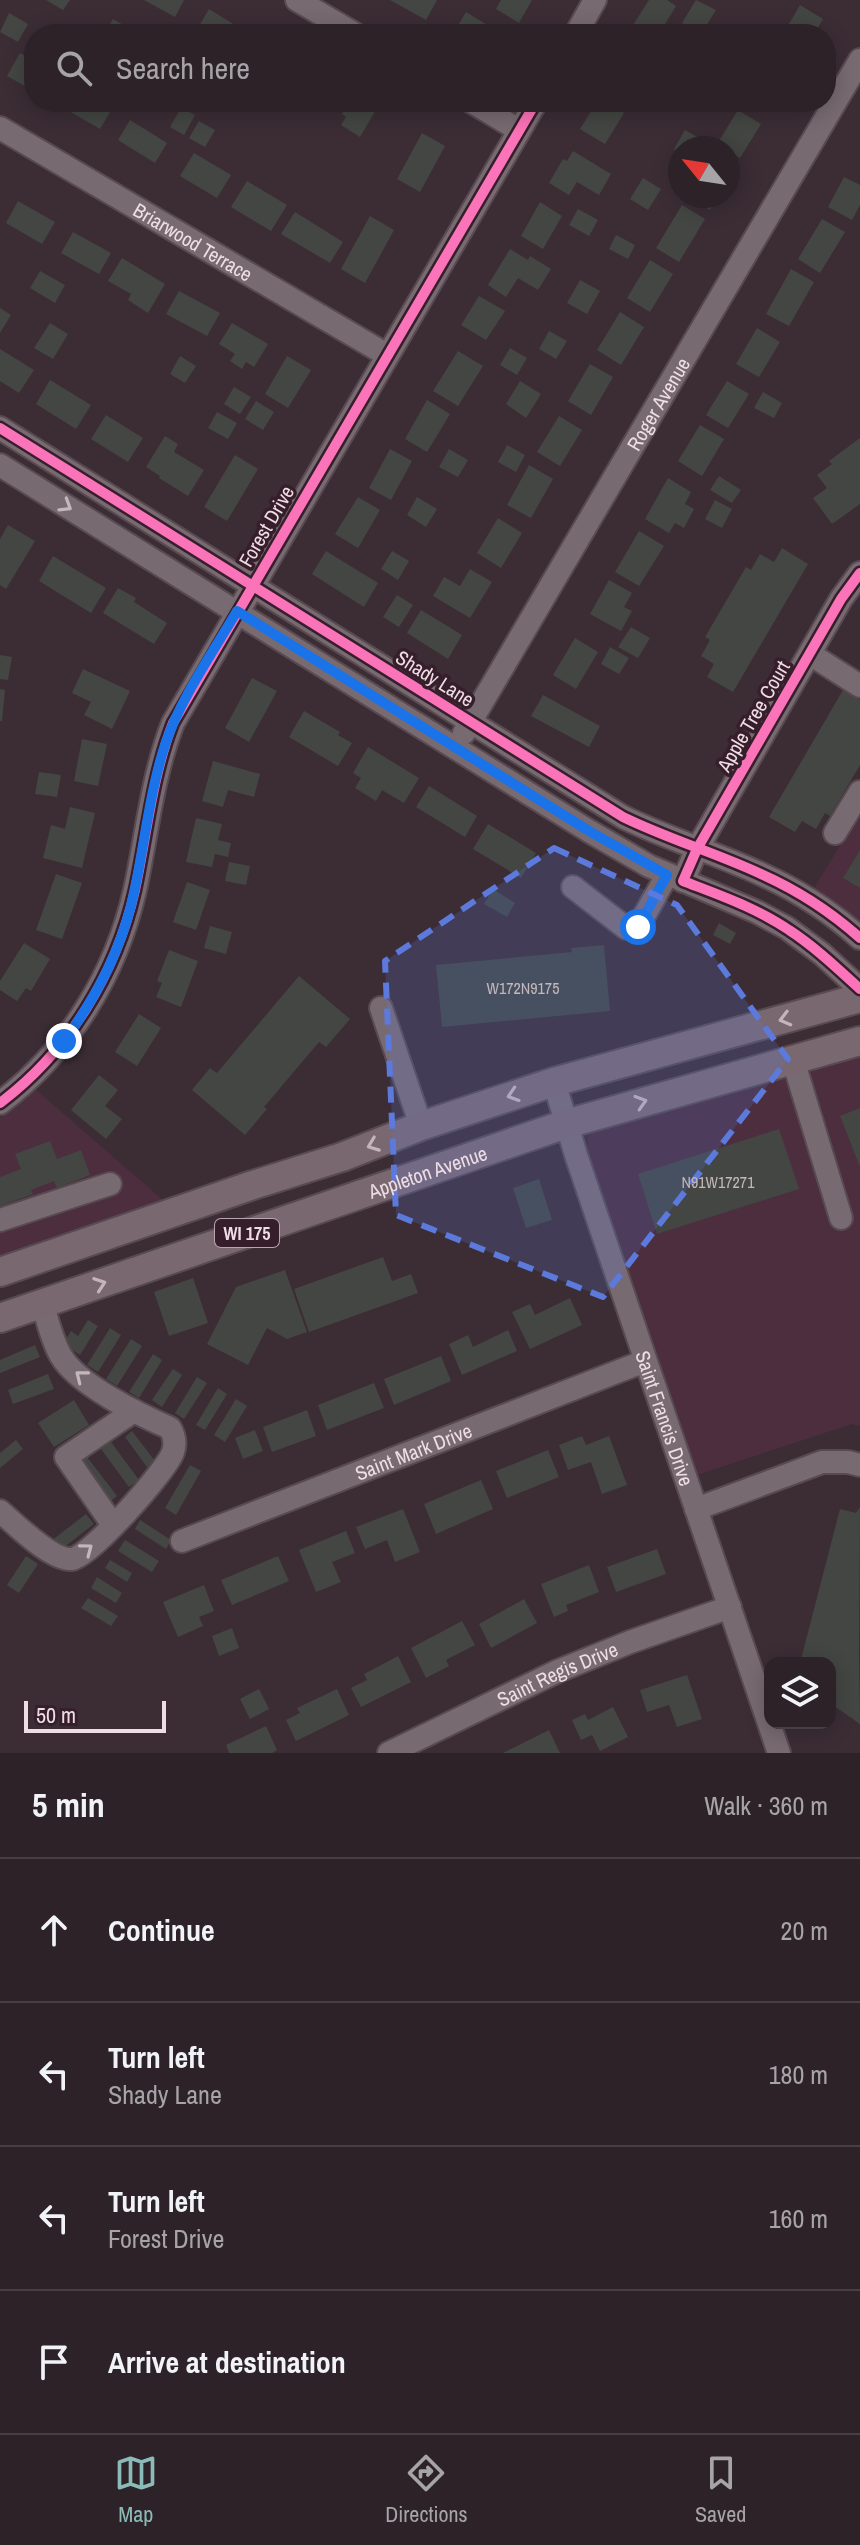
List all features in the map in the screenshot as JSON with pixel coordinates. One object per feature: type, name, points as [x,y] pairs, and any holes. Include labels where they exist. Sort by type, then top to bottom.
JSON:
[{"type":"main road","name":"Appleton Avenue","points":[[0,1272],[554,1082],[860,998]]},
{"type":"main road","name":"Appleton Avenue","points":[[0,1318],[566,1124],[860,1041]]},
{"type":"main road","points":[[204,1202],[218,1243]]},
{"type":"street","points":[[297,0],[338,24]]},
{"type":"street","points":[[582,24],[595,0]]},
{"type":"street","name":"Roger Avenue","points":[[836,101],[860,60]]},
{"type":"street","points":[[489,112],[519,130]]},
{"type":"street","name":"Forest Drive","points":[[0,1103],[36,1073],[64,1041],[84,1014],[112,962],[135,891],[165,744],[173,723],[530,112]]},
{"type":"street","name":"Roger Avenue","points":[[455,748],[830,112]]},
{"type":"street","name":"Briarwood Terrace","points":[[0,128],[387,355]]},
{"type":"street","name":"Shady Lane","points":[[0,428],[623,817],[660,835],[761,873],[796,891],[860,938]]},
{"type":"street","points":[[0,465],[589,831],[675,878],[787,928],[822,954],[860,989]]},
{"type":"street","name":"Apple Tree Court","points":[[573,887],[626,928],[638,927],[697,849],[841,599],[860,573]]},
{"type":"street","points":[[810,654],[860,686]]},
{"type":"street","points":[[835,833],[860,792]]},
{"type":"street","points":[[381,1008],[421,1126]]},
{"type":"street","points":[[793,1060],[841,1218]]},
{"type":"street","name":"Saint Francis Drive","points":[[554,1082],[645,1361],[779,1753]]},
{"type":"street","points":[[0,1220],[110,1184]]},
{"type":"street","points":[[0,1511],[47,1550],[62,1558],[72,1559],[83,1555],[162,1471],[175,1444],[170,1428],[134,1411],[68,1366],[42,1303]]},
{"type":"street","name":"Saint Mark Drive","points":[[182,1541],[645,1361]]},
{"type":"street","points":[[113,1525],[66,1457],[134,1411]]},
{"type":"street","points":[[696,1509],[822,1462],[860,1465]]},
{"type":"street","name":"Saint Regis Drive","points":[[389,1753],[558,1671],[730,1607]]},
{"type":"highlighted area","points":[[554,848],[677,905],[788,1059],[603,1297],[396,1215],[385,961]]},
{"type":"shaded area","points":[[860,813],[860,924],[813,890]]},
{"type":"shaded area","points":[[860,1052],[860,1426],[852,1424],[697,1475],[587,1151],[589,1133],[596,1127]]},
{"type":"shaded area","points":[[35,1089],[164,1201],[0,1255],[0,1118]]},
{"type":"building","points":[[46,0],[70,0],[63,10]]},
{"type":"building","points":[[144,0],[184,0],[175,17]]},
{"type":"building","points":[[390,0],[437,0],[426,20]]},
{"type":"building","points":[[501,0],[532,0],[519,23],[496,9]]},
{"type":"building","points":[[649,0],[667,0],[676,6],[665,24],[634,24]]},
{"type":"building","points":[[696,0],[716,10],[707,24],[682,23]]},
{"type":"building","points":[[800,5],[823,19],[820,24],[789,24]]},
{"type":"building","points":[[209,9],[233,24],[200,24]]},
{"type":"building","points":[[466,12],[486,24],[459,24]]},
{"type":"building","points":[[9,13],[28,24],[24,24],[18,42],[0,32]]},
{"type":"building","points":[[20,53],[24,55],[24,85],[7,76]]},
{"type":"building","points":[[71,112],[110,112],[100,129]]},
{"type":"building","points":[[179,112],[195,115],[184,135],[170,127]]},
{"type":"building","points":[[375,112],[360,137],[341,125],[346,117],[342,114]]},
{"type":"building","points":[[591,112],[624,113],[605,144],[580,129]]},
{"type":"building","points":[[737,112],[761,124],[740,158],[740,136],[722,136]]},
{"type":"building","points":[[130,120],[167,143],[155,163],[118,140]]},
{"type":"building","points":[[199,121],[215,130],[205,147],[189,138]]},
{"type":"building","points":[[685,130],[696,136],[682,136]]},
{"type":"building","points":[[422,133],[445,146],[420,192],[397,179]]},
{"type":"building","points":[[573,151],[611,174],[599,195],[577,182],[569,195],[549,183],[563,159],[567,161]]},
{"type":"building","points":[[194,153],[231,175],[217,198],[180,176]]},
{"type":"building","points":[[844,177],[860,185],[860,205],[852,220],[828,207]]},
{"type":"building","points":[[643,178],[661,189],[648,210],[630,199]]},
{"type":"building","points":[[247,181],[287,205],[271,231],[231,207]]},
{"type":"building","points":[[18,201],[55,222],[42,244],[6,223]]},
{"type":"building","points":[[540,202],[562,216],[543,249],[521,236]]},
{"type":"building","points":[[680,208],[687,208],[705,219],[679,262],[656,248]]},
{"type":"building","points":[[578,209],[598,220],[589,236],[569,225]]},
{"type":"building","points":[[295,212],[343,242],[330,263],[281,234]]},
{"type":"building","points":[[370,216],[394,230],[365,283],[341,269]]},
{"type":"building","points":[[822,219],[845,232],[820,273],[798,259]]},
{"type":"building","points":[[73,232],[111,253],[99,274],[61,253]]},
{"type":"building","points":[[616,235],[635,245],[628,259],[609,249]]},
{"type":"building","points":[[510,249],[528,260],[530,256],[551,269],[538,290],[518,278],[506,297],[488,285]]},
{"type":"building","points":[[122,258],[165,284],[148,313],[128,300],[131,294],[108,281]]},
{"type":"building","points":[[650,260],[673,274],[650,312],[627,298]]},
{"type":"building","points":[[791,269],[814,282],[789,326],[766,314]]},
{"type":"building","points":[[40,271],[65,285],[55,303],[30,288]]},
{"type":"building","points":[[580,280],[600,291],[587,314],[567,303]]},
{"type":"building","points":[[179,291],[220,313],[207,336],[166,314]]},
{"type":"building","points":[[479,296],[505,311],[486,340],[461,325]]},
{"type":"building","points":[[0,308],[11,315],[0,333]]},
{"type":"building","points":[[620,312],[644,327],[621,365],[597,350]]},
{"type":"building","points":[[50,323],[68,334],[53,359],[34,348]]},
{"type":"building","points":[[232,323],[268,344],[254,367],[246,362],[242,369],[230,361],[235,354],[219,344]]},
{"type":"building","points":[[757,328],[780,342],[759,377],[736,364]]},
{"type":"building","points":[[549,331],[567,341],[556,359],[539,349]]},
{"type":"building","points":[[510,348],[527,358],[517,375],[500,365]]},
{"type":"building","points":[[0,349],[34,370],[19,393],[0,381]]},
{"type":"building","points":[[458,351],[483,366],[458,406],[433,391]]},
{"type":"building","points":[[180,356],[196,366],[185,383],[170,374]]},
{"type":"building","points":[[287,356],[311,370],[288,408],[265,394]]},
{"type":"building","points":[[590,364],[613,377],[591,415],[568,401]]},
{"type":"building","points":[[50,380],[91,405],[76,429],[36,404]]},
{"type":"building","points":[[520,381],[541,394],[526,418],[506,404]]},
{"type":"building","points":[[727,381],[749,394],[728,428],[706,415]]},
{"type":"building","points":[[234,387],[251,397],[240,414],[224,404]]},
{"type":"building","points":[[763,392],[782,403],[774,418],[754,408]]},
{"type":"building","points":[[427,400],[450,414],[427,452],[405,439]]},
{"type":"building","points":[[256,401],[274,412],[263,430],[245,419]]},
{"type":"building","points":[[217,412],[237,423],[228,439],[208,428]]},
{"type":"building","points":[[106,415],[143,438],[128,462],[91,439]]},
{"type":"building","points":[[559,416],[582,430],[560,466],[537,452]]},
{"type":"building","points":[[700,425],[724,439],[702,476],[678,461]]},
{"type":"building","points":[[165,436],[178,444],[174,452],[204,470],[188,496],[146,467]]},
{"type":"building","points":[[860,438],[860,504],[832,524],[813,498],[827,488],[817,475],[832,464],[829,461]]},
{"type":"building","points":[[507,445],[525,455],[516,472],[498,462]]},
{"type":"building","points":[[390,449],[412,461],[391,500],[369,488]]},
{"type":"building","points":[[449,449],[468,460],[458,477],[439,467]]},
{"type":"building","points":[[235,455],[258,469],[227,521],[204,507]]},
{"type":"building","points":[[529,465],[553,479],[531,518],[507,505]]},
{"type":"building","points":[[719,476],[741,490],[732,503],[710,490]]},
{"type":"building","points":[[668,478],[691,492],[685,504],[694,509],[684,528],[675,523],[669,533],[645,519]]},
{"type":"building","points":[[358,497],[380,510],[358,548],[335,534]]},
{"type":"building","points":[[417,497],[437,509],[426,527],[407,515]]},
{"type":"building","points":[[715,500],[732,509],[722,528],[705,519]]},
{"type":"building","points":[[498,518],[522,533],[501,568],[477,553]]},
{"type":"building","points":[[8,525],[35,541],[6,589],[0,585],[0,539]]},
{"type":"building","points":[[639,531],[664,546],[639,586],[615,572]]},
{"type":"building","points":[[782,548],[808,564],[733,692],[707,677],[714,664],[701,656],[710,640],[705,637],[746,567],[751,570],[760,554],[774,562]]},
{"type":"building","points":[[326,551],[378,583],[364,607],[312,574]]},
{"type":"building","points":[[392,551],[409,561],[398,580],[381,569]]},
{"type":"building","points":[[53,556],[106,588],[91,613],[39,581]]},
{"type":"building","points":[[470,569],[492,582],[470,618],[433,596],[444,577],[460,586]]},
{"type":"building","points":[[609,580],[632,593],[624,607],[632,611],[621,631],[590,614]]},
{"type":"building","points":[[118,588],[167,623],[154,644],[103,613]]},
{"type":"building","points":[[397,595],[413,605],[399,627],[383,617]]},
{"type":"building","points":[[421,610],[462,635],[448,659],[407,633]]},
{"type":"building","points":[[631,627],[650,638],[638,658],[618,647]]},
{"type":"building","points":[[575,638],[598,652],[576,689],[553,675]]},
{"type":"building","points":[[610,647],[629,658],[619,674],[601,664]]},
{"type":"building","points":[[0,655],[12,657],[8,680],[0,679]]},
{"type":"building","points":[[83,669],[130,691],[112,729],[84,715],[91,702],[72,693]]},
{"type":"building","points":[[252,678],[277,691],[249,742],[225,728]]},
{"type":"building","points":[[0,689],[5,690],[2,721],[0,721]]},
{"type":"building","points":[[843,690],[860,700],[860,765],[830,816],[825,813],[816,829],[802,821],[795,832],[769,817]]},
{"type":"building","points":[[543,695],[600,726],[589,747],[531,716]]},
{"type":"building","points":[[304,711],[340,732],[338,735],[352,743],[338,766],[289,737]]},
{"type":"building","points":[[82,739],[107,744],[98,786],[74,781]]},
{"type":"building","points":[[368,747],[419,778],[404,803],[382,790],[376,801],[355,788],[361,778],[353,773]]},
{"type":"building","points":[[213,761],[260,774],[254,797],[228,790],[223,807],[202,801]]},
{"type":"building","points":[[39,772],[61,775],[57,797],[35,794]]},
{"type":"building","points":[[429,786],[477,816],[465,837],[416,807]]},
{"type":"building","points":[[70,807],[95,813],[82,868],[43,858],[51,825],[65,829]]},
{"type":"building","points":[[196,818],[222,824],[218,840],[231,843],[228,857],[215,854],[212,867],[186,862]]},
{"type":"building","points":[[488,824],[536,853],[521,878],[473,849]]},
{"type":"building","points":[[860,850],[860,888],[843,878]]},
{"type":"building","points":[[229,862],[250,866],[246,885],[225,881]]},
{"type":"building","points":[[56,874],[82,883],[62,939],[36,930]]},
{"type":"building","points":[[187,882],[210,890],[196,930],[173,922]]},
{"type":"building","points":[[493,889],[515,903],[507,917],[484,904]]},
{"type":"building","points":[[719,923],[736,933],[730,944],[713,935]]},
{"type":"building","points":[[210,926],[232,932],[226,954],[204,948]]},
{"type":"building","points":[[24,943],[50,959],[31,991],[26,988],[17,1001],[0,990],[0,981]]},
{"type":"building","points":[[604,945],[610,1011],[442,1027],[436,965],[572,952],[571,948]]},
{"type":"building","points":[[169,950],[198,961],[181,1007],[156,997],[162,983],[157,981]]},
{"type":"building","points":[[299,976],[350,1019],[326,1047],[319,1042],[264,1107],[267,1109],[245,1135],[192,1090],[210,1068],[217,1073]]},
{"type":"building","points":[[139,1014],[161,1028],[137,1066],[115,1052]]},
{"type":"building","points":[[99,1075],[118,1090],[105,1106],[122,1119],[106,1139],[71,1110]]},
{"type":"building","points":[[860,1108],[860,1167],[840,1116]]},
{"type":"building","points":[[779,1129],[799,1189],[657,1234],[638,1174]]},
{"type":"building","points":[[50,1141],[57,1159],[81,1150],[90,1175],[57,1188],[54,1181],[31,1190],[33,1194],[0,1206],[0,1177],[21,1169],[15,1154]]},
{"type":"building","points":[[539,1179],[552,1220],[526,1228],[513,1188]]},
{"type":"building","points":[[383,1257],[392,1281],[411,1274],[418,1293],[309,1332],[294,1289]]},
{"type":"building","points":[[285,1270],[307,1332],[287,1339],[267,1328],[248,1365],[207,1344],[236,1287]]},
{"type":"building","points":[[193,1278],[208,1323],[169,1336],[154,1292]]},
{"type":"building","points":[[570,1298],[582,1325],[530,1349],[512,1312],[530,1304],[535,1315]]},
{"type":"building","points":[[88,1320],[98,1326],[80,1355],[63,1344],[71,1331],[78,1336]]},
{"type":"building","points":[[110,1328],[121,1335],[98,1372],[87,1365]]},
{"type":"building","points":[[508,1330],[517,1351],[462,1375],[449,1344],[468,1335],[473,1347]]},
{"type":"building","points":[[131,1339],[142,1346],[117,1386],[106,1379]]},
{"type":"building","points":[[35,1345],[40,1357],[0,1373],[0,1360]]},
{"type":"building","points":[[153,1354],[162,1360],[139,1398],[129,1392]]},
{"type":"building","points":[[441,1356],[451,1381],[394,1405],[384,1379]]},
{"type":"building","points":[[173,1369],[182,1375],[162,1407],[152,1400]]},
{"type":"building","points":[[48,1374],[54,1389],[13,1404],[8,1390]]},
{"type":"building","points":[[197,1377],[207,1383],[184,1419],[175,1413]]},
{"type":"building","points":[[374,1383],[384,1408],[327,1430],[318,1405]]},
{"type":"building","points":[[218,1388],[227,1394],[205,1430],[196,1425]]},
{"type":"building","points":[[236,1399],[247,1406],[225,1442],[214,1435]]},
{"type":"building","points":[[74,1400],[89,1425],[54,1447],[38,1423]]},
{"type":"building","points":[[307,1410],[316,1436],[272,1452],[263,1427]]},
{"type":"building","points":[[255,1430],[263,1451],[243,1459],[235,1438]]},
{"type":"building","points":[[132,1431],[155,1461],[147,1467],[125,1437]]},
{"type":"building","points":[[582,1436],[586,1445],[609,1436],[627,1485],[602,1494],[591,1462],[568,1470],[559,1445]]},
{"type":"building","points":[[16,1440],[23,1449],[0,1468],[0,1453]]},
{"type":"building","points":[[111,1442],[139,1480],[129,1487],[101,1449]]},
{"type":"building","points":[[548,1450],[559,1477],[507,1498],[496,1471]]},
{"type":"building","points":[[87,1457],[117,1496],[107,1504],[77,1464]]},
{"type":"building","points":[[190,1465],[201,1471],[176,1515],[165,1508]]},
{"type":"building","points":[[481,1480],[493,1509],[436,1534],[424,1504]]},
{"type":"building","points":[[860,1507],[860,1724],[836,1707],[836,1657],[802,1657],[840,1509],[856,1513]]},
{"type":"building","points":[[403,1509],[420,1552],[395,1562],[387,1540],[365,1549],[356,1527]]},
{"type":"building","points":[[86,1514],[94,1524],[59,1551],[51,1541]]},
{"type":"building","points":[[140,1520],[171,1540],[166,1549],[135,1529]]},
{"type":"building","points":[[346,1531],[355,1553],[332,1562],[341,1582],[316,1592],[299,1550]]},
{"type":"building","points":[[125,1540],[159,1561],[152,1572],[118,1551]]},
{"type":"building","points":[[657,1549],[666,1574],[616,1592],[607,1567]]},
{"type":"building","points":[[26,1556],[38,1564],[19,1593],[7,1585]]},
{"type":"building","points":[[278,1556],[289,1581],[232,1605],[221,1580]]},
{"type":"building","points":[[110,1560],[132,1573],[127,1582],[105,1568]]},
{"type":"building","points":[[589,1565],[599,1592],[566,1605],[568,1611],[554,1617],[541,1584]]},
{"type":"building","points":[[97,1577],[122,1593],[116,1603],[91,1588]]},
{"type":"building","points":[[204,1585],[214,1611],[199,1617],[203,1626],[178,1637],[163,1602]]},
{"type":"building","points":[[88,1598],[118,1616],[111,1626],[81,1608]]},
{"type":"building","points":[[524,1599],[537,1623],[491,1648],[479,1624]]},
{"type":"building","points":[[462,1621],[475,1645],[446,1660],[449,1666],[426,1678],[411,1648]]},
{"type":"building","points":[[232,1628],[239,1648],[219,1656],[212,1636]]},
{"type":"building","points":[[398,1656],[411,1682],[361,1707],[351,1688],[367,1680],[364,1674]]},
{"type":"building","points":[[687,1675],[702,1719],[677,1727],[669,1705],[647,1712],[640,1690]]},
{"type":"building","points":[[259,1689],[269,1709],[250,1719],[240,1699]]},
{"type":"building","points":[[337,1689],[349,1715],[296,1741],[286,1720],[300,1713],[297,1708]]},
{"type":"building","points":[[613,1707],[628,1737],[600,1751],[592,1735],[581,1740],[572,1720],[585,1714],[588,1720]]},
{"type":"building","points":[[266,1726],[277,1750],[272,1753],[229,1753],[226,1745]]},
{"type":"building","points":[[549,1730],[560,1753],[503,1753]]},
{"type":"cycle path","points":[[0,1103],[48,1060],[68,1035],[102,981],[127,921],[155,785],[173,723],[530,112]]},
{"type":"cycle path","points":[[0,428],[623,817],[774,880],[800,894],[860,938]]},
{"type":"cycle path","points":[[860,573],[841,599],[697,849],[683,881],[738,902],[777,922],[817,951],[860,989]]},
{"type":"route","points":[[64,1041],[84,1014],[112,962],[126,922],[135,891],[156,778],[173,723],[237,611],[589,831],[667,875],[638,927]]}]
